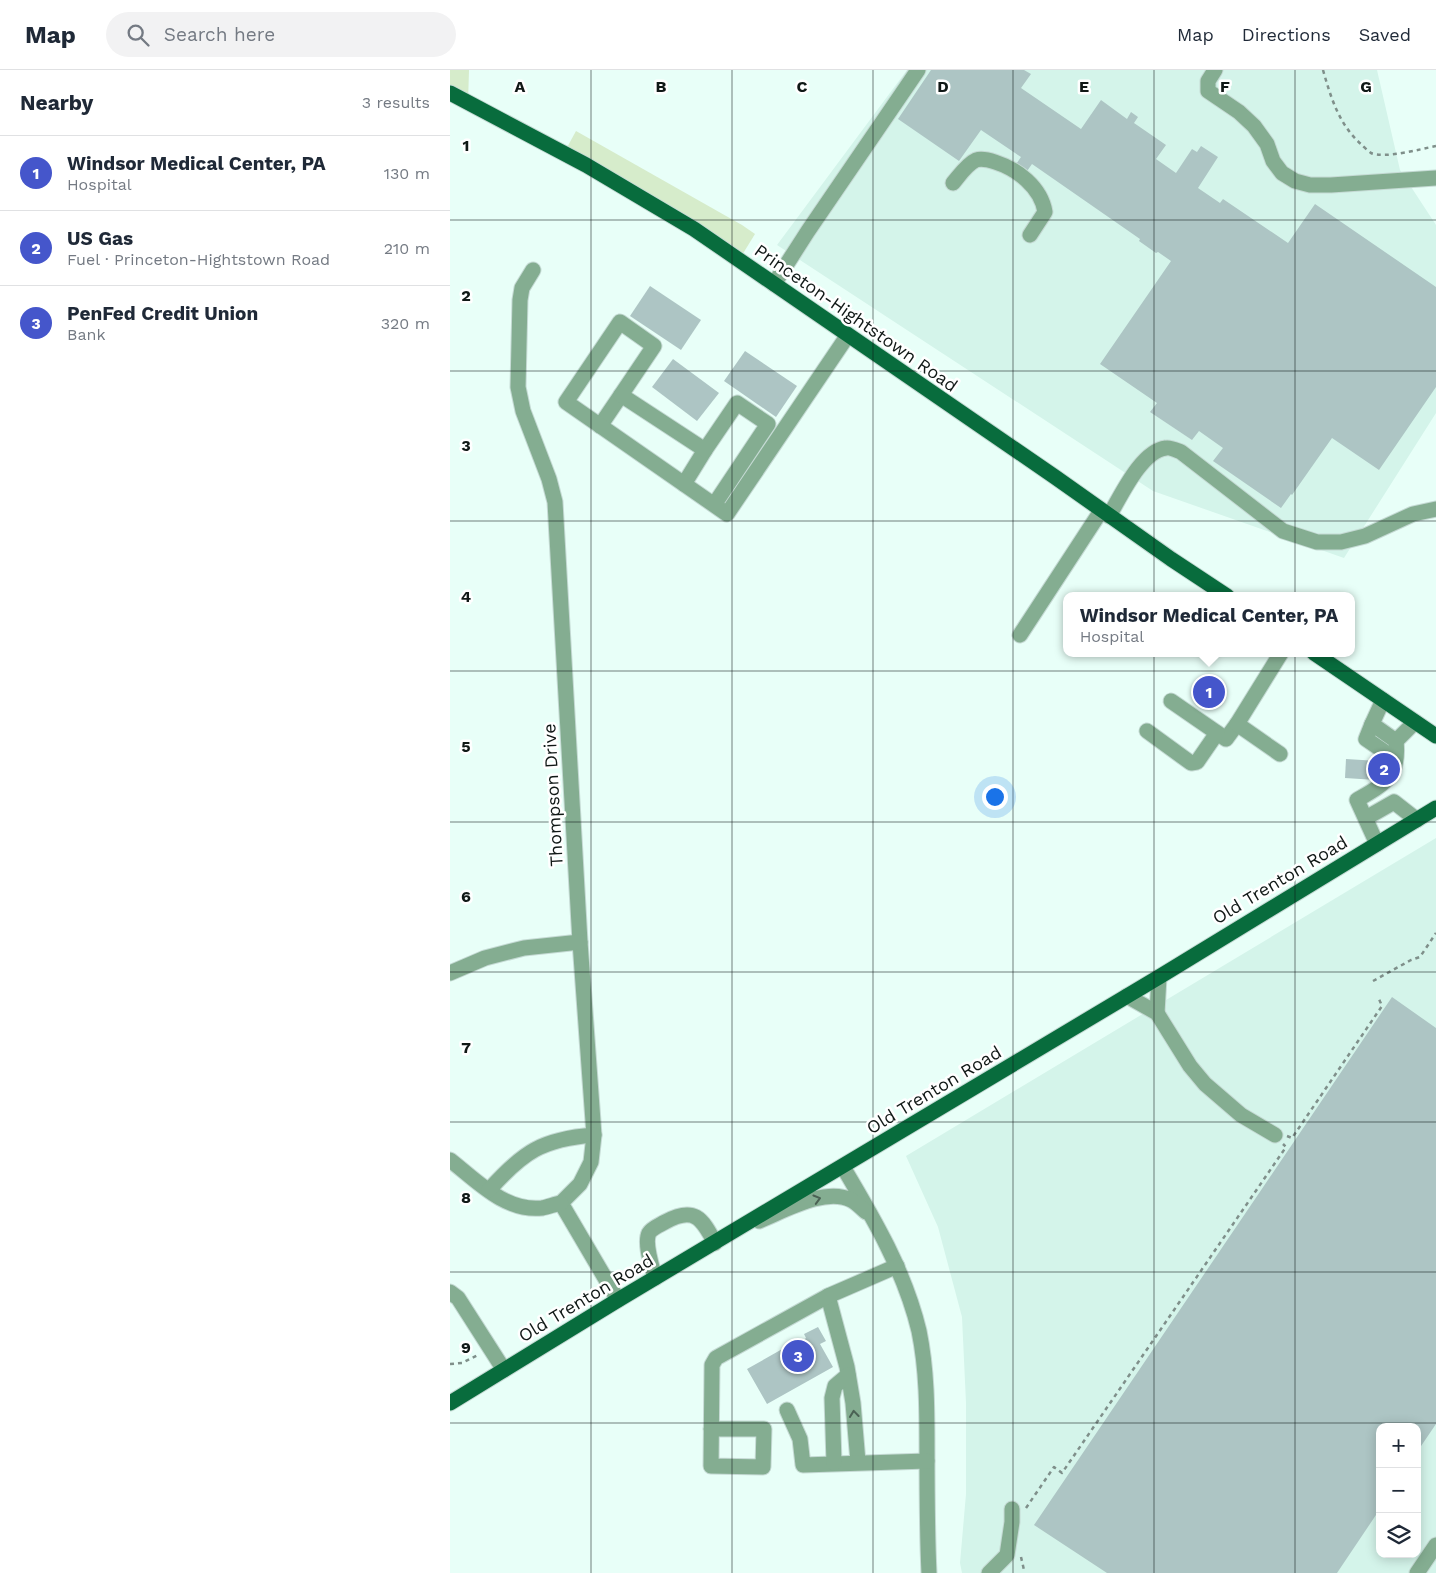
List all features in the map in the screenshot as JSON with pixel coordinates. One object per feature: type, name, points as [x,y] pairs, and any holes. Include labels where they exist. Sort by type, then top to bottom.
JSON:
[{"type":"main road","name":"Princeton-Hightstown Road","points":[[450,93],[533,136],[694,228],[1221,592]]},
{"type":"main road","points":[[1320,657],[1435,737]]},
{"type":"main road","name":"Old Trenton Road","points":[[450,1402],[1159,977],[1430,810]]},
{"type":"street","points":[[774,284],[918,70]]},
{"type":"street","points":[[1214,70],[1208,81],[1208,91],[1239,112],[1254,126],[1267,144],[1273,161],[1282,172],[1295,181],[1310,184],[1331,184],[1436,178]]},
{"type":"street","points":[[954,182],[972,162],[977,160],[988,160],[1012,169],[1032,185],[1040,196],[1044,208],[1045,212],[1030,236]]},
{"type":"street","name":"Thompson Drive","points":[[533,270],[522,288],[520,300],[518,387],[523,411],[549,480],[555,502],[580,942],[594,1135],[591,1162],[580,1184],[561,1202]]},
{"type":"street","points":[[600,426],[654,346],[620,322],[566,402],[600,426],[727,514],[848,336]]},
{"type":"street","points":[[621,395],[705,450]]},
{"type":"street","points":[[684,484],[737,403],[768,424],[714,505]]},
{"type":"street","points":[[1020,635],[1142,461],[1153,451],[1168,447],[1181,452],[1284,531],[1317,542],[1341,542],[1365,536],[1413,514],[1436,509]]},
{"type":"street","points":[[1171,702],[1226,739],[1279,657]]},
{"type":"street","points":[[1383,700],[1366,739],[1395,759]]},
{"type":"street","points":[[1396,741],[1414,722]]},
{"type":"street","points":[[1237,724],[1280,754]]},
{"type":"street","points":[[1372,724],[1396,741],[1397,751],[1392,776],[1384,784],[1357,800],[1377,844]]},
{"type":"street","points":[[1147,731],[1190,763],[1197,762],[1217,733]]},
{"type":"street","points":[[1384,784],[1394,802]]},
{"type":"street","points":[[1366,818],[1394,802],[1430,810]]},
{"type":"street","points":[[450,973],[485,958],[516,950],[580,942]]},
{"type":"street","points":[[1157,1013],[1159,977]]},
{"type":"street","points":[[1127,996],[1157,1013],[1190,1066],[1205,1084],[1241,1115],[1275,1135]]},
{"type":"street","points":[[489,1190],[520,1157],[534,1148],[551,1142],[594,1135]]},
{"type":"street","points":[[450,1160],[502,1200],[519,1207],[542,1208],[561,1202],[618,1300]]},
{"type":"street","points":[[843,1167],[872,1216],[896,1266],[914,1317],[925,1367],[929,1573]]},
{"type":"street","points":[[739,1229],[817,1198],[833,1195],[851,1200],[872,1216]]},
{"type":"street","points":[[655,1278],[648,1248],[648,1236],[654,1228],[675,1217],[688,1214],[700,1219],[715,1243]]},
{"type":"street","points":[[711,1429],[712,1366],[716,1358],[828,1296],[896,1266]]},
{"type":"street","points":[[450,1292],[458,1298],[504,1370]]},
{"type":"street","points":[[828,1296],[848,1375],[858,1462]]},
{"type":"street","points":[[834,1463],[832,1398],[835,1386],[848,1375]]},
{"type":"street","points":[[787,1410],[800,1439],[803,1465],[927,1461]]},
{"type":"street","points":[[989,1573],[1007,1555],[1012,1522],[1017,1511]]},
{"type":"street","points":[[1417,1573],[1436,1546]]},
{"type":"path","points":[[1323,70],[1331,97],[1342,122],[1357,141],[1371,153],[1389,155],[1436,146]]},
{"type":"path","points":[[1373,981],[1420,957],[1436,933]]},
{"type":"path","points":[[1017,1511],[1054,1467],[1062,1473],[1286,1147],[1282,1144],[1287,1135],[1292,1138],[1382,1006],[1379,999]]},
{"type":"path","points":[[450,1364],[462,1363],[478,1355]]},
{"type":"path","points":[[1021,1549],[1024,1570]]},
{"type":"shaded area","points":[[450,70],[469,70],[468,102],[450,93]]},
{"type":"shaded area","points":[[907,70],[1377,70],[1400,170],[1436,225],[1436,413],[1344,558],[1153,491],[777,245]]},
{"type":"shaded area","points":[[576,131],[755,234],[739,260],[564,153]]},
{"type":"shaded area","points":[[1436,838],[1436,1573],[962,1573],[960,1563],[966,1494],[966,1403],[962,1317],[938,1227],[906,1156]]},
{"type":"building","points":[[931,70],[1024,70],[1031,74],[1021,88],[1081,129],[1101,100],[1127,119],[1131,112],[1138,117],[1134,123],[1166,145],[1156,159],[1176,173],[1192,149],[1197,152],[1201,146],[1218,157],[1198,188],[1220,203],[1223,199],[1288,243],[1315,204],[1436,287],[1436,387],[1379,470],[1332,438],[1281,508],[1213,461],[1223,448],[1199,431],[1192,440],[1150,412],[1157,403],[1100,364],[1171,261],[1158,252],[1156,253],[1139,241],[1140,239],[1032,164],[1025,174],[1014,167],[1021,157],[981,130],[959,161],[898,119]]},
{"type":"building","points":[[650,286],[701,320],[681,350],[630,316]]},
{"type":"building","points":[[745,351],[797,386],[776,417],[724,381]]},
{"type":"building","points":[[673,359],[719,393],[697,421],[652,387]]},
{"type":"building","points":[[1346,759],[1378,761],[1376,780],[1345,778]]},
{"type":"building","points":[[1392,997],[1436,1028],[1436,1424],[1421,1446],[1421,1423],[1376,1423],[1376,1515],[1337,1573],[1107,1573],[1034,1525]]},
{"type":"building","points":[[818,1327],[826,1341],[820,1344],[833,1367],[767,1404],[747,1369],[800,1339],[802,1341],[806,1338],[804,1334]]},
{"type":"place","name":"Windsor Medical Center, PA","points":[[1209,692]]},
{"type":"place","name":"US Gas","points":[[1384,769]]},
{"type":"place","name":"PenFed Credit Union","points":[[798,1356]]}]
